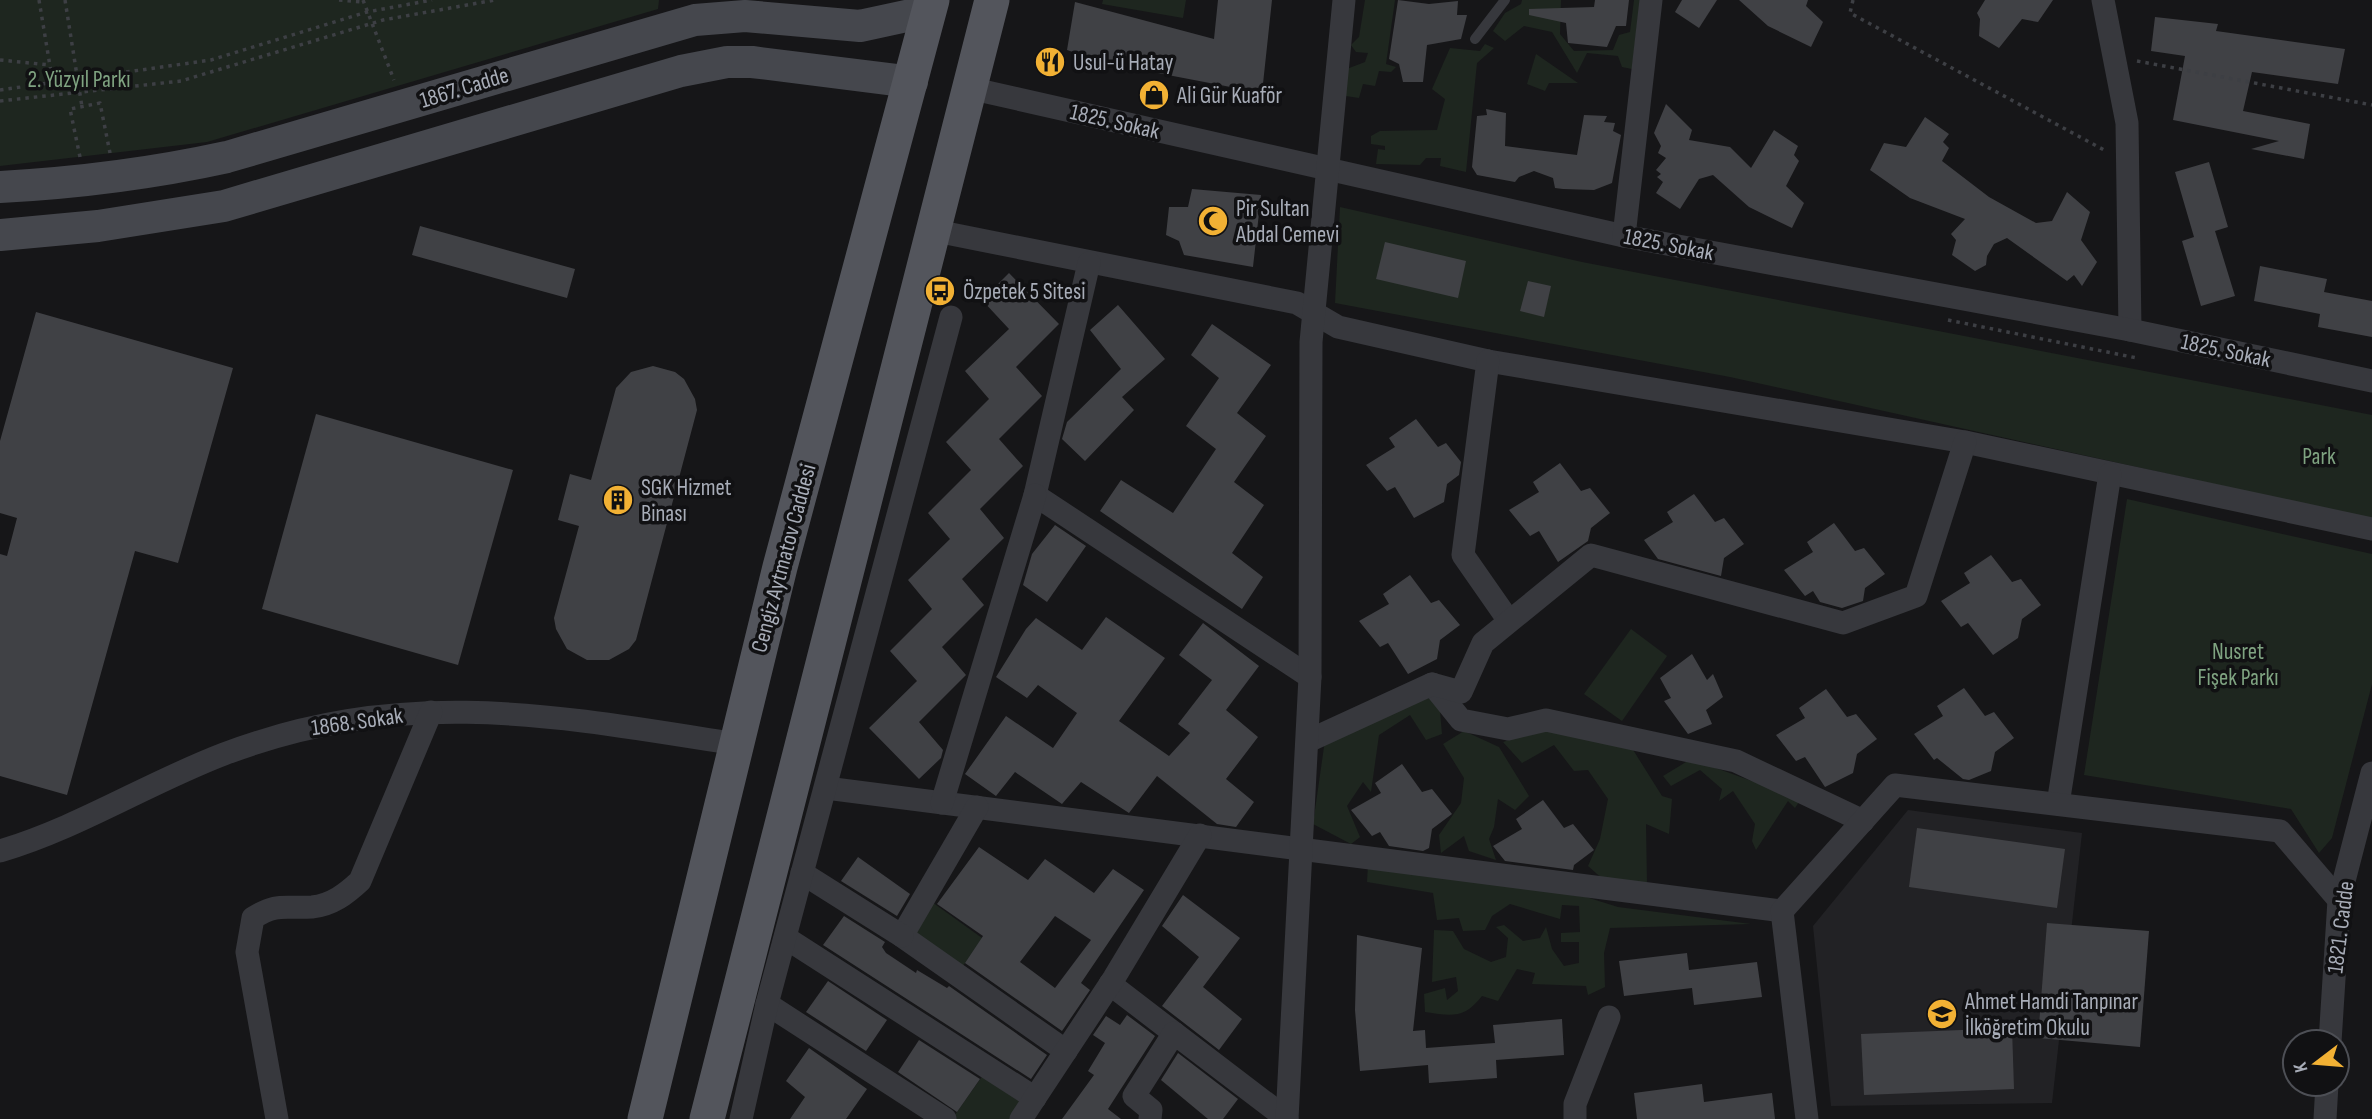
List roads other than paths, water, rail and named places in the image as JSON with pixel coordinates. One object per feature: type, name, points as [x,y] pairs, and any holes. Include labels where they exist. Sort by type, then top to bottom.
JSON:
[{"type":"main road","points":[[707,1119],[931,230],[992,0]]},
{"type":"main road","name":"Cengiz Aytmatov Caddesi","points":[[645,1119],[779,568],[931,5]]},
{"type":"street","points":[[1287,1119],[1308,741],[1311,356],[1344,0]]},
{"type":"street","points":[[1624,236],[1651,0]]},
{"type":"street","points":[[2104,0],[2127,123],[2130,330]]},
{"type":"street","name":"1867. Cadde","points":[[0,187],[39,185],[228,158],[695,20],[745,16],[860,26],[931,5]]},
{"type":"street","name":"1867. Cadde","points":[[0,235],[88,227],[224,206],[681,71],[727,62],[912,82]]},
{"type":"street","name":"1825. Sokak","points":[[969,88],[1624,236],[2130,330],[2372,381]]},
{"type":"street","points":[[931,230],[1286,301],[1338,327],[1488,361],[1965,442],[2372,529]]},
{"type":"street","points":[[942,803],[1035,495],[1089,263]]},
{"type":"street","points":[[741,1119],[767,1003],[951,317]]},
{"type":"street","points":[[1488,361],[1463,555],[1509,621]]},
{"type":"street","points":[[1308,741],[1432,684],[1461,692],[1483,643],[1591,555],[1843,623],[1916,596],[1965,442]]},
{"type":"street","points":[[2058,804],[2110,474]]},
{"type":"street","points":[[1035,495],[1310,677]]},
{"type":"street","points":[[1432,684],[1461,720],[1508,729],[1546,720],[1736,761],[1863,821]]},
{"type":"street","name":"1868. Sokak","points":[[0,851],[65,827],[181,771],[272,737],[366,716],[483,711],[595,722],[736,744]]},
{"type":"street","points":[[277,1119],[247,952],[253,918],[270,907],[327,903],[344,896],[360,881],[431,712]]},
{"type":"street","name":"1821. Cadde","points":[[2331,1028],[2339,900],[2372,773]]},
{"type":"street","points":[[1807,1119],[1782,911],[1895,785],[2280,831],[2339,900]]},
{"type":"street","points":[[826,788],[1782,911]]},
{"type":"street","points":[[902,936],[977,807]]},
{"type":"street","points":[[1021,1119],[1110,984],[1200,835]]},
{"type":"street","points":[[802,873],[902,936],[1066,1051]]},
{"type":"street","points":[[786,938],[1035,1098]]},
{"type":"street","points":[[1110,984],[1287,1119]]},
{"type":"street","points":[[767,1003],[945,1119]]},
{"type":"street","points":[[1575,1119],[1575,1104],[1609,1017]]},
{"type":"street","points":[[1150,1119],[1151,1110],[1134,1097],[1174,1032]]},
{"type":"street","points":[[2325,1119],[2326,1098]]},
{"type":"lane","points":[[1475,39],[1505,0]]},
{"type":"place","name":"Usul-ü Hatay","points":[[1050,62]]},
{"type":"place","name":"Ali Gür Kuaför","points":[[1154,95]]},
{"type":"place","name":"Pir Sultan Abdal Cemevi","points":[[1213,221]]},
{"type":"place","name":"Özpetek 5 Sitesi","points":[[940,291]]},
{"type":"place","name":"SGK Hizmet Binası","points":[[618,500]]},
{"type":"place","name":"Ahmet Hamdi Tanpınar İlköğretim Okulu","points":[[1942,1014]]},
{"type":"park label","name":"2. Yüzyıl Parkı","points":[[79,79]]},
{"type":"park label","name":"Park","points":[[2319,456]]},
{"type":"park label","name":"Nusret Fişek Parkı","points":[[2238,664]]}]
